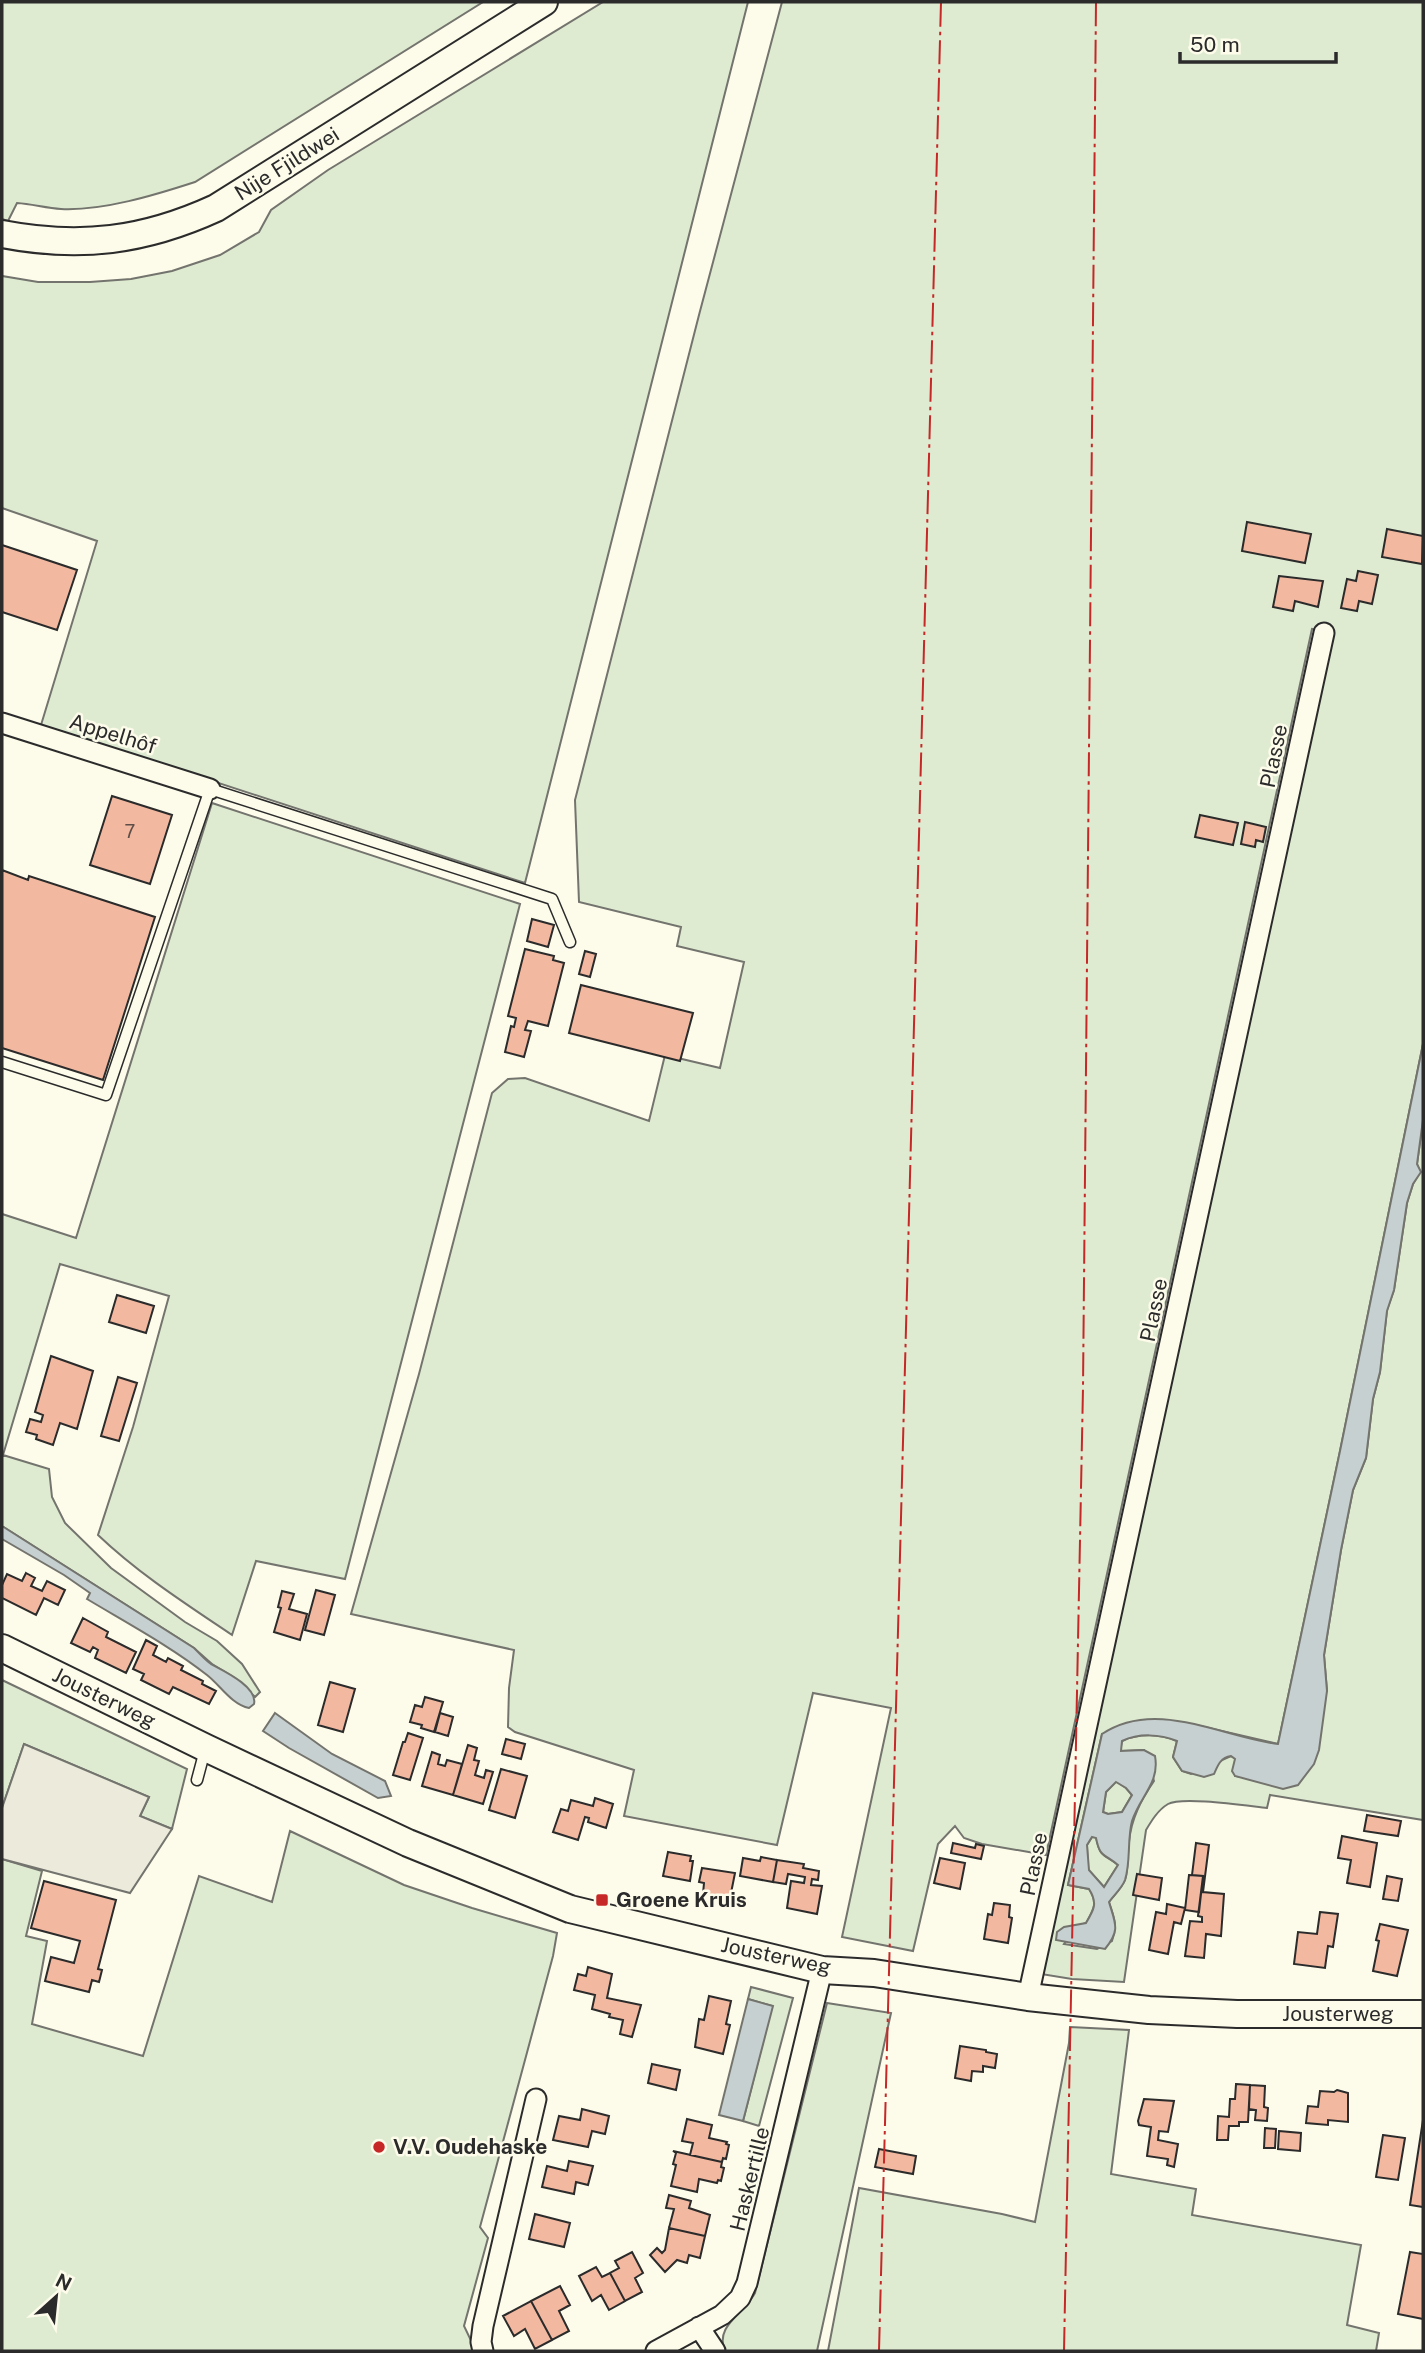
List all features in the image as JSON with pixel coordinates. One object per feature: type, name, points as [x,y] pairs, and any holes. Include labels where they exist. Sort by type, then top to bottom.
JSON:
[{"type":"street","name":"Nije Fjildwei","points":[[2,234],[43,241],[90,242],[162,230],[191,220],[216,208],[544,2]]},
{"type":"street","name":"Plasse","points":[[1028,1997],[1324,633]]},
{"type":"street","name":"Appelhôf","points":[[2,723],[210,789]]},
{"type":"street","name":"Jousterweg","points":[[2,1648],[408,1843],[570,1909],[822,1970],[874,1973],[1028,1997],[1149,2010],[1237,2014],[1423,2014]]},
{"type":"street","name":"Haskertille","points":[[656,2351],[732,2308],[747,2283],[822,1970]]},
{"type":"street","points":[[483,2351],[483,2326],[536,2099]]},
{"type":"street","points":[[699,2327],[715,2351]]},
{"type":"lane","points":[[2,1062],[106,1095],[210,789],[552,899],[570,942]]},
{"type":"lane","points":[[197,1780],[206,1748]]},
{"type":"green space","points":[[2,2],[483,2],[195,182],[111,205],[61,209],[17,203],[8,221],[2,219]]},
{"type":"green space","points":[[603,2],[748,2],[525,883],[41,725],[97,541],[2,508],[2,276],[38,282],[131,279],[172,271],[220,255],[259,232],[271,210],[328,170]]},
{"type":"green space","points":[[782,2],[1423,2],[1423,1044],[1278,1744],[1196,1725],[1102,1734],[1068,1885],[1089,1889],[1094,1906],[1086,1923],[1077,1926],[1064,1944],[1097,1949],[1112,1941],[1114,1935],[1115,1922],[1109,1902],[1125,1880],[1134,1818],[1154,1781],[1144,1750],[1120,1751],[1122,1741],[1142,1736],[1157,1736],[1177,1741],[1173,1757],[1182,1771],[1191,1774],[1231,1756],[1235,1758],[1235,1776],[1259,1780],[1327,1691],[1324,1655],[1341,1550],[1353,1490],[1366,1458],[1387,1310],[1394,1290],[1407,1203],[1420,1172],[1417,1164],[1423,1120],[1423,1820],[1270,1795],[1267,1808],[1200,1801],[1168,1804],[1158,1812],[1146,1830],[1124,1982],[1041,1974],[1331,632],[1312,629],[1046,1855],[982,1844],[964,1838],[955,1826],[938,1844],[913,1951],[842,1937],[891,1708],[813,1693],[777,1845],[624,1816],[634,1770],[515,1732],[508,1727],[514,1650],[351,1614],[419,1374],[492,1093],[508,1079],[525,1078],[649,1121],[665,1055],[720,1068],[744,962],[677,946],[681,927],[579,902],[575,800]]},
{"type":"green space","points":[[212,803],[520,904],[345,1579],[256,1561],[232,1635],[146,1576],[98,1535],[133,1427],[169,1296],[60,1264],[3,1455],[49,1469],[52,1497],[65,1523],[111,1568],[185,1622],[217,1641],[242,1664],[260,1692],[255,1697],[235,1678],[212,1664],[194,1648],[2,1526],[2,1214],[76,1238]]},
{"type":"green space","points":[[2,1680],[187,1769],[172,1829],[140,1816],[149,1797],[24,1744],[2,1808]]},
{"type":"green space","points":[[1116,1781],[1132,1795],[1122,1812],[1108,1814],[1103,1812],[1106,1792]]},
{"type":"green space","points":[[290,1831],[404,1885],[557,1933],[480,2227],[488,2238],[464,2326],[476,2351],[2,2351],[2,1859],[42,1871],[26,1936],[47,1941],[32,2024],[143,2056],[199,1876],[272,1902]]},
{"type":"green space","points":[[1092,1837],[1096,1837],[1103,1855],[1118,1865],[1104,1887],[1088,1870],[1087,1845]]},
{"type":"green space","points":[[751,1987],[793,1998],[759,2126],[743,2121],[772,2006],[748,1999]]},
{"type":"green space","points":[[827,2003],[891,2013],[817,2351],[725,2351],[723,2342],[727,2327],[755,2293]]},
{"type":"green space","points":[[1070,2027],[1129,2030],[1111,2174],[1196,2189],[1192,2215],[1361,2245],[1347,2325],[1379,2333],[1376,2351],[828,2351],[859,2188],[1035,2222]]},
{"type":"shaded area","points":[[1423,1044],[1423,1120],[1417,1164],[1421,1172],[1413,1184],[1407,1203],[1394,1290],[1387,1311],[1366,1458],[1353,1490],[1341,1550],[1324,1655],[1327,1691],[1319,1750],[1314,1764],[1298,1785],[1283,1789],[1235,1776],[1232,1771],[1235,1759],[1231,1756],[1222,1760],[1214,1774],[1204,1777],[1182,1771],[1173,1757],[1177,1741],[1150,1735],[1122,1741],[1121,1751],[1144,1750],[1155,1756],[1156,1766],[1152,1782],[1132,1821],[1125,1880],[1109,1902],[1115,1931],[1105,1949],[1056,1940],[1057,1932],[1064,1927],[1086,1923],[1094,1906],[1089,1889],[1068,1885],[1102,1734],[1123,1724],[1144,1719],[1166,1719],[1278,1744]],"holes":[[[1116,1782],[1132,1795],[1122,1812],[1108,1814],[1103,1812],[1106,1792]],[[1092,1837],[1096,1838],[1101,1852],[1118,1865],[1104,1887],[1089,1870],[1087,1845]]]},
{"type":"shaded area","points":[[2,1526],[194,1648],[209,1662],[246,1686],[254,1698],[254,1704],[249,1708],[237,1703],[193,1664],[87,1599],[90,1593],[64,1575],[2,1539]]},
{"type":"shaded area","points":[[275,1713],[332,1754],[385,1781],[391,1796],[378,1798],[263,1731]]},
{"type":"shaded area","points":[[24,1744],[149,1797],[140,1816],[172,1829],[130,1893],[2,1859],[2,1808]]},
{"type":"shaded area","points":[[748,1999],[773,2006],[743,2121],[719,2115]]},
{"type":"building","points":[[1247,522],[1311,534],[1305,563],[1242,551]]},
{"type":"building","points":[[1387,529],[1423,536],[1422,564],[1382,557]]},
{"type":"building","points":[[2,545],[77,570],[57,630],[2,612]]},
{"type":"building","points":[[1358,571],[1378,575],[1372,604],[1359,601],[1357,611],[1341,608],[1347,579],[1356,581]]},
{"type":"building","points":[[1279,576],[1323,581],[1318,607],[1295,601],[1293,611],[1273,607]]},
{"type":"building","points":[[112,796],[172,815],[150,884],[90,865]]},
{"type":"building","points":[[1200,815],[1238,823],[1233,845],[1195,837]]},
{"type":"building","points":[[1245,822],[1266,827],[1263,842],[1256,840],[1255,847],[1241,844]]},
{"type":"building","points":[[2,870],[28,880],[29,876],[155,917],[103,1080],[2,1048]]},
{"type":"building","points":[[532,919],[554,925],[548,947],[527,941]]},
{"type":"building","points":[[525,949],[554,956],[553,960],[564,963],[548,1026],[528,1021],[525,1030],[531,1031],[524,1057],[505,1052],[511,1026],[514,1027],[516,1018],[508,1016]]},
{"type":"building","points":[[585,951],[596,954],[590,977],[579,974]]},
{"type":"building","points":[[581,985],[693,1013],[680,1061],[569,1033]]},
{"type":"building","points":[[117,1295],[154,1306],[146,1333],[109,1322]]},
{"type":"building","points":[[51,1356],[93,1371],[77,1429],[60,1423],[53,1445],[26,1432],[30,1419],[41,1422],[43,1415],[35,1412]]},
{"type":"building","points":[[118,1377],[137,1383],[119,1441],[101,1436]]},
{"type":"building","points":[[26,1573],[35,1578],[31,1586],[42,1591],[47,1581],[65,1590],[58,1605],[44,1598],[36,1615],[2,1598],[2,1585],[7,1574],[22,1581]]},
{"type":"building","points":[[316,1590],[335,1595],[324,1635],[305,1630]]},
{"type":"building","points":[[282,1591],[294,1594],[289,1609],[307,1614],[300,1640],[274,1632],[281,1608],[278,1607]]},
{"type":"building","points":[[83,1618],[108,1632],[106,1637],[136,1652],[126,1673],[95,1658],[98,1650],[93,1647],[90,1652],[71,1643]]},
{"type":"building","points":[[146,1640],[157,1646],[153,1655],[166,1662],[168,1658],[183,1666],[181,1670],[216,1691],[209,1704],[173,1687],[169,1694],[141,1680],[144,1674],[133,1669]]},
{"type":"building","points":[[330,1682],[355,1689],[343,1732],[318,1725]]},
{"type":"building","points":[[425,1697],[443,1702],[434,1732],[410,1722],[415,1705],[422,1707]]},
{"type":"building","points":[[440,1713],[453,1717],[448,1736],[435,1732]]},
{"type":"building","points":[[408,1733],[423,1738],[410,1780],[393,1775]]},
{"type":"building","points":[[506,1739],[525,1744],[521,1759],[502,1754]]},
{"type":"building","points":[[468,1745],[477,1748],[474,1760],[479,1761],[475,1775],[484,1778],[486,1770],[493,1772],[483,1804],[453,1795]]},
{"type":"building","points":[[432,1752],[440,1755],[438,1764],[445,1766],[447,1760],[462,1764],[453,1795],[422,1786]]},
{"type":"building","points":[[501,1769],[527,1776],[515,1818],[489,1810]]},
{"type":"building","points":[[595,1798],[613,1804],[606,1828],[588,1822],[589,1818],[585,1817],[578,1840],[553,1832],[561,1809],[568,1811],[571,1800],[593,1806]]},
{"type":"building","points":[[1367,1815],[1401,1821],[1398,1836],[1364,1831]]},
{"type":"building","points":[[1342,1836],[1377,1843],[1370,1887],[1347,1883],[1351,1860],[1338,1858]]},
{"type":"building","points":[[953,1843],[975,1848],[976,1844],[984,1846],[981,1859],[951,1853]]},
{"type":"building","points":[[1196,1843],[1209,1845],[1203,1892],[1224,1894],[1221,1936],[1206,1934],[1204,1958],[1185,1956],[1190,1921],[1202,1922],[1202,1917],[1198,1916],[1203,1876],[1192,1875]]},
{"type":"building","points":[[668,1852],[691,1856],[690,1861],[693,1861],[690,1881],[663,1876]]},
{"type":"building","points":[[761,1857],[777,1860],[773,1882],[740,1876],[743,1858],[760,1861]]},
{"type":"building","points":[[940,1858],[965,1863],[960,1889],[934,1883]]},
{"type":"building","points":[[777,1860],[804,1864],[803,1868],[819,1871],[818,1880],[812,1879],[811,1885],[822,1886],[817,1914],[787,1908],[791,1881],[804,1883],[805,1877],[788,1874],[786,1884],[773,1882]]},
{"type":"building","points":[[702,1868],[735,1873],[730,1898],[703,1894],[704,1883],[699,1882]]},
{"type":"building","points":[[1137,1874],[1162,1878],[1159,1900],[1133,1895]]},
{"type":"building","points":[[1189,1875],[1203,1876],[1199,1912],[1185,1910]]},
{"type":"building","points":[[1387,1876],[1402,1879],[1398,1901],[1383,1899]]},
{"type":"building","points":[[44,1881],[116,1900],[98,1969],[102,1970],[99,1982],[92,1980],[89,1992],[45,1981],[51,1957],[74,1963],[80,1941],[31,1928]]},
{"type":"building","points":[[994,1903],[1010,1905],[1009,1917],[1012,1918],[1008,1943],[984,1939],[988,1914],[992,1915]]},
{"type":"building","points":[[1167,1904],[1185,1908],[1181,1924],[1174,1922],[1168,1954],[1149,1950],[1156,1912],[1166,1914]]},
{"type":"building","points":[[1320,1912],[1338,1914],[1333,1947],[1328,1946],[1325,1968],[1294,1964],[1298,1932],[1317,1934]]},
{"type":"building","points":[[1380,1924],[1408,1930],[1397,1976],[1373,1971]]},
{"type":"building","points":[[588,1967],[612,1974],[607,1998],[641,2005],[632,2037],[620,2034],[623,2020],[592,2009],[595,1995],[574,1990],[578,1974],[586,1976]]},
{"type":"building","points":[[709,1996],[731,2001],[726,2024],[730,2025],[723,2054],[695,2047],[699,2019],[704,2020]]},
{"type":"building","points":[[960,2046],[997,2054],[995,2068],[983,2066],[983,2072],[972,2071],[971,2081],[955,2078]]},
{"type":"building","points":[[652,2064],[680,2070],[676,2090],[648,2083]]},
{"type":"building","points":[[1236,2084],[1250,2085],[1248,2122],[1229,2126],[1228,2140],[1217,2140],[1218,2116],[1229,2117],[1230,2099],[1235,2099]]},
{"type":"building","points":[[1250,2085],[1265,2086],[1264,2107],[1268,2108],[1267,2121],[1255,2120],[1256,2110],[1249,2109]]},
{"type":"building","points":[[1337,2090],[1348,2093],[1348,2122],[1328,2120],[1328,2125],[1306,2123],[1308,2106],[1318,2107],[1320,2091]]},
{"type":"building","points":[[1144,2099],[1174,2101],[1168,2132],[1159,2131],[1158,2140],[1178,2144],[1174,2167],[1167,2165],[1168,2159],[1147,2156],[1151,2127],[1139,2125],[1138,2121]]},
{"type":"building","points":[[582,2109],[609,2116],[605,2134],[592,2131],[588,2147],[553,2140],[559,2116],[580,2120]]},
{"type":"building","points":[[687,2119],[712,2125],[709,2138],[727,2142],[729,2145],[726,2159],[723,2158],[722,2162],[690,2155],[693,2143],[682,2141]]},
{"type":"building","points":[[1423,2120],[1423,2207],[1410,2205]]},
{"type":"building","points":[[1265,2128],[1276,2129],[1275,2148],[1264,2148]]},
{"type":"building","points":[[1279,2131],[1301,2133],[1300,2151],[1278,2149]]},
{"type":"building","points":[[1383,2135],[1405,2138],[1398,2180],[1376,2177]]},
{"type":"building","points":[[879,2149],[916,2156],[913,2174],[875,2167]]},
{"type":"building","points":[[673,2151],[722,2162],[721,2167],[724,2168],[721,2181],[718,2180],[717,2183],[699,2179],[697,2192],[671,2186],[676,2165],[673,2164],[676,2153]]},
{"type":"building","points":[[569,2161],[593,2166],[588,2185],[576,2182],[574,2194],[542,2187],[547,2166],[567,2171]]},
{"type":"building","points":[[669,2195],[691,2201],[689,2208],[710,2215],[705,2236],[669,2228],[674,2209],[666,2208]]},
{"type":"building","points":[[535,2214],[570,2223],[564,2247],[529,2239]]},
{"type":"building","points":[[669,2228],[705,2236],[700,2258],[689,2255],[687,2263],[677,2260],[665,2272],[650,2255],[657,2248],[662,2253],[665,2250]]},
{"type":"building","points":[[632,2252],[643,2273],[635,2278],[642,2292],[625,2301],[610,2273],[619,2268],[615,2261]]},
{"type":"building","points":[[1410,2252],[1423,2254],[1423,2319],[1398,2314]]},
{"type":"building","points":[[596,2267],[602,2277],[610,2273],[625,2301],[609,2310],[601,2295],[592,2301],[579,2276]]},
{"type":"building","points":[[560,2286],[570,2305],[559,2311],[569,2331],[552,2340],[531,2301]]},
{"type":"building","points":[[531,2301],[552,2340],[535,2349],[525,2329],[514,2336],[503,2316]]},
{"type":"power","points":[[879,2351],[941,2]]},
{"type":"power","points":[[1064,2351],[1083,1388],[1096,2]]},
{"type":"place","name":"Groene Kruis","points":[[602,1900]]},
{"type":"place","name":"V.V. Oudehaske","points":[[379,2147]]}]
